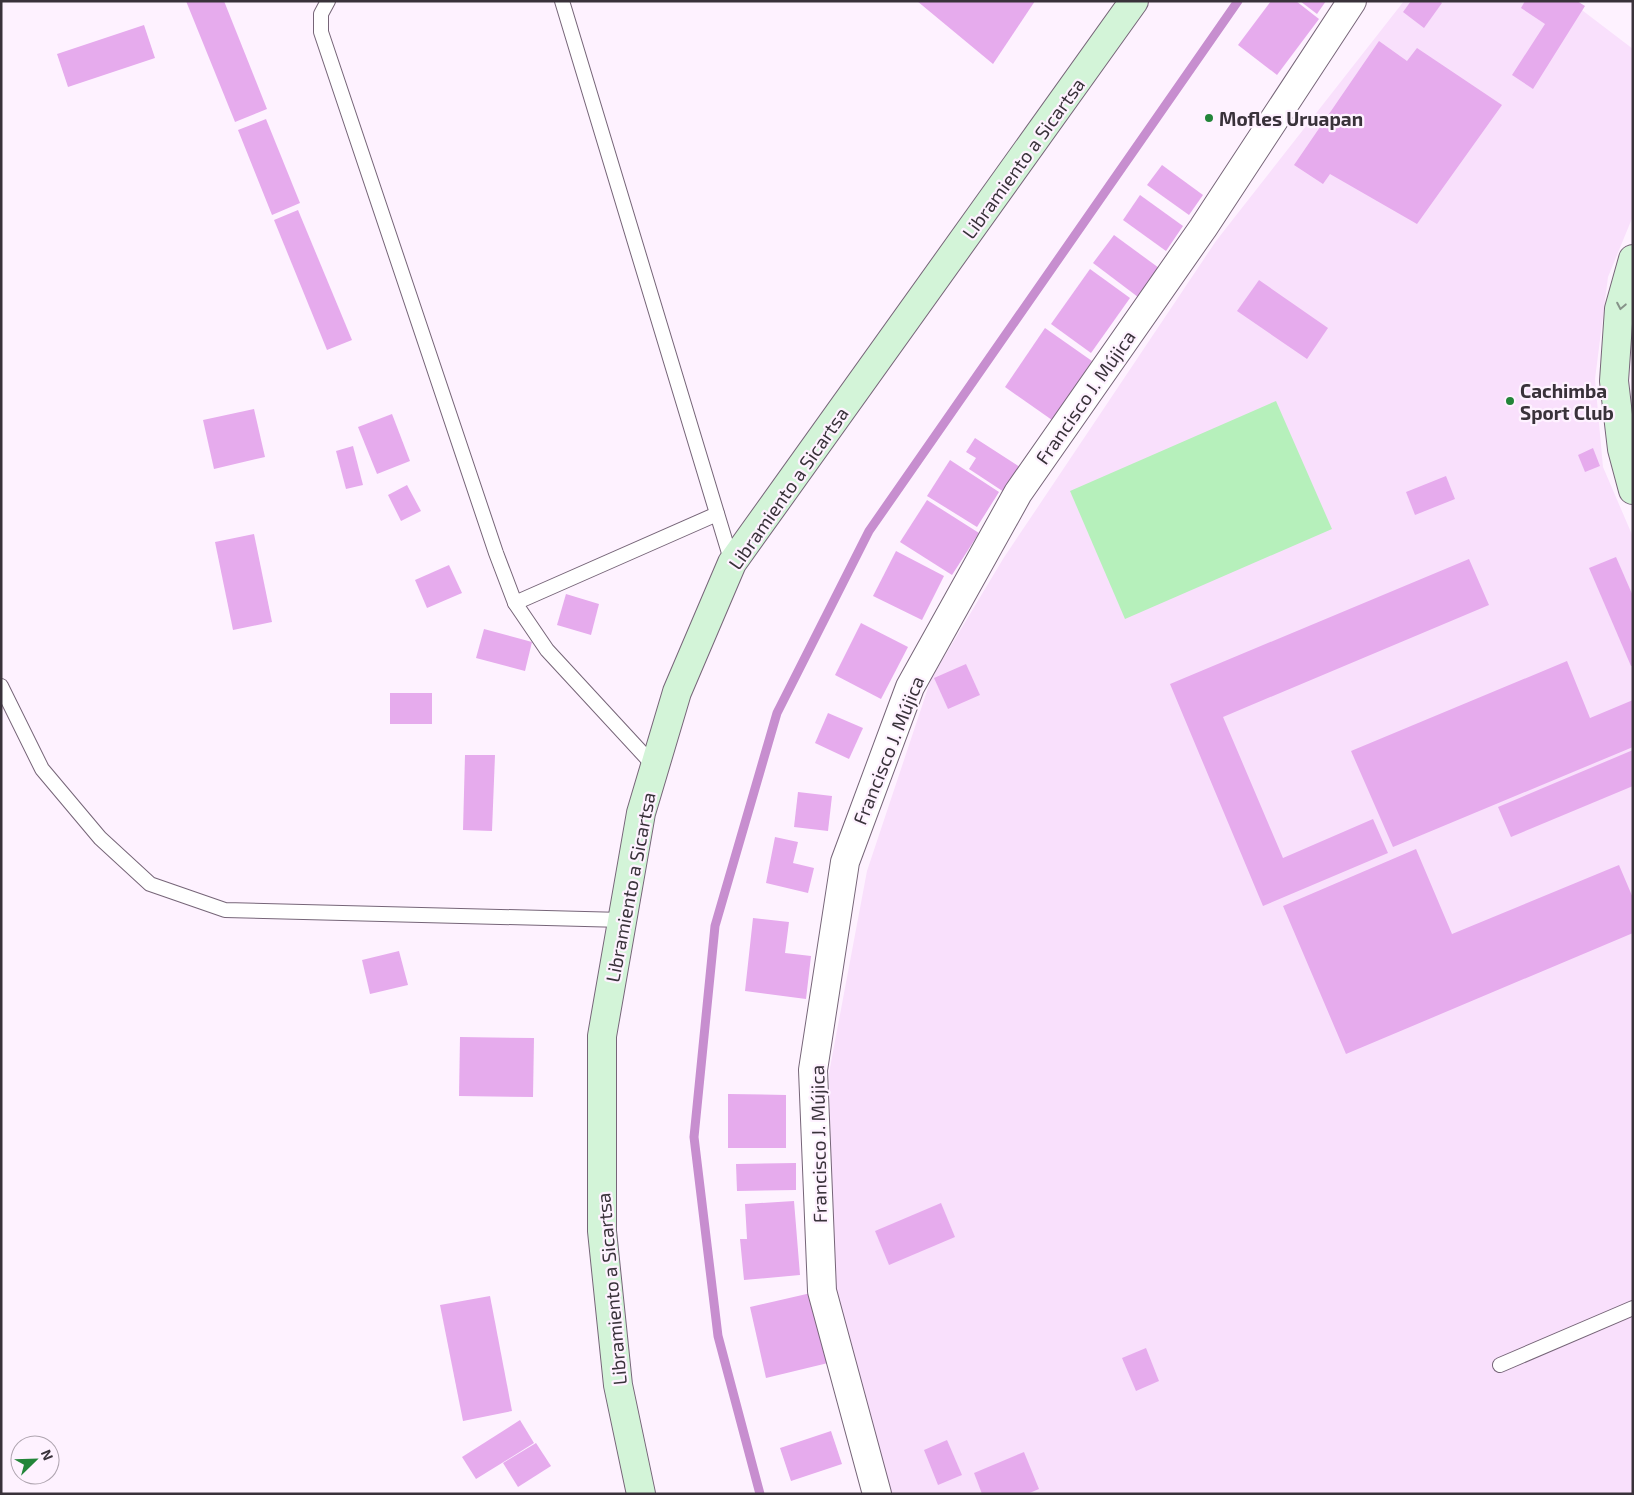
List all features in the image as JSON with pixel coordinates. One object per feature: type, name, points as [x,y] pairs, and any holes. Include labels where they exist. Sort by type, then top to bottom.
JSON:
[{"type":"main road","name":"Libramiento a Sicartsa","points":[[641,1494],[618,1385],[602,1231],[602,1036],[641,813],[677,692],[732,563],[1134,1]]},
{"type":"main road","points":[[1633,259],[1620,309],[1614,381],[1622,449],[1633,490]]},
{"type":"street","name":"Francisco J. Mújica","points":[[877,1494],[822,1291],[813,1070],[845,862],[910,687],[1018,493],[1203,228],[1352,1]]},
{"type":"lane","points":[[328,1],[321,14],[321,32],[493,544],[516,602],[547,650],[655,767]]},
{"type":"lane","points":[[562,1],[732,563]]},
{"type":"lane","points":[[516,602],[717,514]]},
{"type":"lane","points":[[1,686],[42,769],[100,838],[150,884],[225,910],[623,920]]},
{"type":"lane","points":[[1500,1365],[1633,1308]]},
{"type":"shaded area","points":[[1404,1],[1570,1],[1633,49],[1633,216],[1608,277],[1595,379],[1603,467],[1633,537],[1633,1494],[891,1494],[834,1287],[829,1073],[867,871],[931,679],[1003,559],[1216,241]]},
{"type":"green space","points":[[1276,401],[1332,529],[1125,619],[1070,491]]},
{"type":"building","points":[[186,1],[224,1],[267,109],[235,122]]},
{"type":"building","points":[[917,1],[1035,1],[993,64]]},
{"type":"building","points":[[1271,1],[1296,1],[1319,19],[1277,75],[1238,45]]},
{"type":"building","points":[[1300,1],[1326,1],[1317,14]]},
{"type":"building","points":[[1411,1],[1440,1],[1442,3],[1424,28],[1403,12]]},
{"type":"building","points":[[1525,1],[1577,1],[1585,6],[1533,89],[1512,75],[1545,24],[1521,8]]},
{"type":"building","points":[[144,25],[155,58],[68,87],[57,54]]},
{"type":"building","points":[[1379,41],[1407,61],[1417,48],[1502,105],[1417,224],[1330,174],[1323,184],[1294,165]]},
{"type":"building","points":[[266,119],[300,203],[272,215],[238,130]]},
{"type":"building","points":[[1162,165],[1203,195],[1189,215],[1147,185]]},
{"type":"building","points":[[1140,195],[1183,226],[1166,251],[1123,220]]},
{"type":"building","points":[[298,210],[352,340],[327,350],[274,220]]},
{"type":"building","points":[[1114,235],[1159,268],[1138,297],[1093,263]]},
{"type":"building","points":[[1090,269],[1130,298],[1091,353],[1051,324]]},
{"type":"building","points":[[1259,280],[1328,328],[1307,359],[1237,311]]},
{"type":"building","points":[[1045,328],[1092,361],[1052,420],[1005,387]]},
{"type":"building","points":[[254,409],[265,457],[214,469],[203,420]]},
{"type":"building","points":[[392,414],[410,461],[377,474],[358,427]]},
{"type":"building","points":[[975,438],[1020,467],[1004,492],[969,469],[976,458],[966,452]]},
{"type":"building","points":[[353,446],[363,485],[346,489],[336,451]]},
{"type":"building","points":[[1593,448],[1600,466],[1585,472],[1578,455]]},
{"type":"building","points":[[950,460],[999,492],[977,527],[927,496]]},
{"type":"building","points":[[1446,476],[1455,499],[1415,515],[1406,492]]},
{"type":"building","points":[[407,485],[421,511],[401,521],[388,495]]},
{"type":"building","points":[[927,500],[979,533],[952,575],[900,542]]},
{"type":"building","points":[[254,534],[272,622],[233,630],[215,542]]},
{"type":"building","points":[[896,551],[944,576],[922,620],[873,596]]},
{"type":"building","points":[[1616,557],[1633,596],[1633,666],[1631,666],[1589,568]]},
{"type":"building","points":[[1469,559],[1489,605],[1223,717],[1283,858],[1373,819],[1388,853],[1263,906],[1170,684]]},
{"type":"building","points":[[449,565],[462,593],[427,608],[415,580]]},
{"type":"building","points":[[566,594],[599,604],[591,635],[557,625]]},
{"type":"building","points":[[861,623],[908,647],[881,699],[835,675]]},
{"type":"building","points":[[484,629],[532,642],[525,671],[476,658]]},
{"type":"building","points":[[1567,661],[1590,718],[1633,700],[1633,747],[1393,847],[1351,751]]},
{"type":"building","points":[[966,664],[980,695],[948,709],[934,678]]},
{"type":"building","points":[[390,693],[432,693],[432,724],[390,724]]},
{"type":"building","points":[[828,713],[863,728],[849,759],[815,743]]},
{"type":"building","points":[[1633,750],[1633,786],[1511,837],[1498,807]]},
{"type":"building","points":[[465,755],[495,755],[492,831],[463,830]]},
{"type":"building","points":[[798,792],[832,796],[828,831],[794,827]]},
{"type":"building","points":[[775,837],[798,842],[793,863],[814,868],[808,893],[766,883]]},
{"type":"building","points":[[1416,849],[1452,934],[1619,865],[1633,898],[1633,933],[1346,1054],[1283,906]]},
{"type":"building","points":[[753,918],[789,922],[785,953],[811,956],[806,999],[745,991]]},
{"type":"building","points":[[399,951],[408,985],[370,994],[362,960]]},
{"type":"building","points":[[460,1037],[534,1038],[533,1097],[459,1096]]},
{"type":"building","points":[[728,1094],[786,1095],[786,1148],[728,1148]]},
{"type":"building","points":[[796,1163],[796,1190],[737,1191],[736,1164]]},
{"type":"building","points":[[794,1201],[800,1275],[744,1280],[740,1239],[747,1239],[745,1204]]},
{"type":"building","points":[[941,1203],[955,1237],[889,1265],[875,1231]]},
{"type":"building","points":[[811,1293],[828,1363],[766,1378],[750,1307]]},
{"type":"building","points":[[490,1296],[512,1411],[463,1421],[440,1305]]},
{"type":"building","points":[[1146,1348],[1159,1381],[1136,1391],[1122,1358]]},
{"type":"building","points":[[520,1420],[534,1443],[476,1479],[462,1457]]},
{"type":"building","points":[[831,1431],[842,1464],[791,1481],[780,1448]]},
{"type":"building","points":[[947,1440],[962,1475],[938,1485],[924,1450]]},
{"type":"building","points":[[536,1443],[551,1466],[518,1487],[503,1463]]},
{"type":"building","points":[[1024,1452],[1039,1489],[1027,1494],[982,1494],[974,1473]]},
{"type":"waterway","points":[[760,1494],[718,1336],[694,1137],[715,926],[777,713],[869,531],[1238,1]]},
{"type":"place","name":"Mofles Uruapan","points":[[1209,118]]},
{"type":"place","name":"Cachimba Sport Club","points":[[1510,401]]}]
